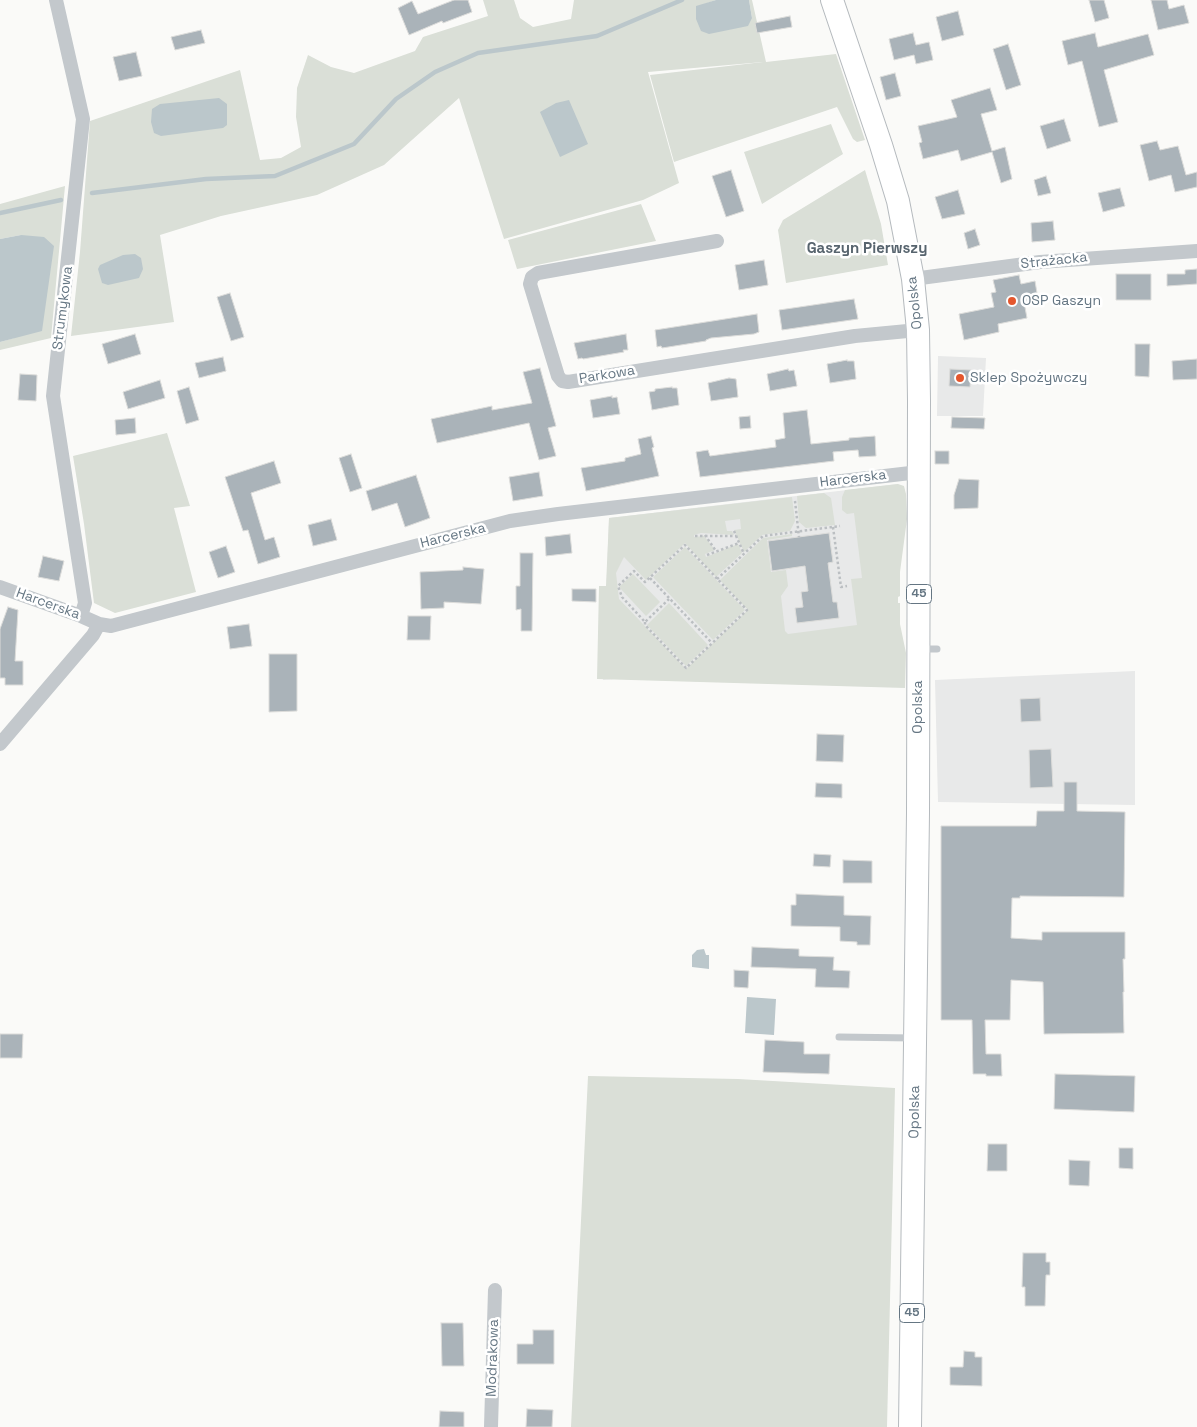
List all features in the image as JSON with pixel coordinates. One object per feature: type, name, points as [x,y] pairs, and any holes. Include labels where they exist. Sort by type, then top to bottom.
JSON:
[{"type":"main road","name":"Opolska","points":[[832,0],[894,189],[913,279],[918,330],[919,472],[928,649],[916,1038],[910,1427]]},
{"type":"street","name":"Strumykowa","points":[[56,0],[83,119],[53,396],[85,603],[81,616]]},
{"type":"street","name":"Parkowa","points":[[717,241],[538,273],[532,277],[530,284],[558,376],[562,381],[568,382],[855,336],[918,330]]},
{"type":"street","name":"Strażacka","points":[[913,279],[1040,262],[1197,252]]},
{"type":"street","name":"Harcerska","points":[[0,587],[100,624],[111,626],[510,521],[919,472]]},
{"type":"street","points":[[0,744],[93,635],[100,624]]},
{"type":"street","name":"Modrakowa","points":[[491,1427],[495,1290]]},
{"type":"lane","points":[[839,1036],[916,1038]]},
{"type":"path","points":[[794,497],[799,537]]},
{"type":"path","points":[[717,579],[763,536],[840,526]]},
{"type":"path","points":[[834,527],[841,587],[848,586]]},
{"type":"path","points":[[734,531],[744,554]]},
{"type":"path","points":[[705,535],[716,551]]},
{"type":"path","points":[[695,536],[736,536]]},
{"type":"path","points":[[707,555],[739,543]]},
{"type":"path","points":[[685,545],[717,579],[747,610],[686,668],[622,597],[618,586],[634,571],[645,582],[685,545]]},
{"type":"path","points":[[650,578],[712,643]]},
{"type":"path","points":[[645,622],[669,599]]},
{"type":"shaded area","points":[[483,0],[514,0],[520,18],[533,27],[571,19],[574,0],[716,0],[696,7],[752,18],[749,0],[752,0],[766,62],[836,54],[865,140],[857,142],[853,139],[837,107],[674,162],[650,75],[763,62],[648,72],[679,183],[643,200],[504,239],[459,98],[384,165],[317,195],[221,216],[160,235],[174,322],[71,336],[80,252],[90,121],[240,70],[260,160],[281,158],[301,147],[296,117],[297,88],[308,55],[331,67],[354,73],[415,51],[423,37],[488,16]]},
{"type":"shaded area","points":[[716,0],[749,0],[752,18],[748,26],[709,34],[701,31],[696,19],[696,6]]},
{"type":"shaded area","points":[[219,98],[227,104],[227,125],[223,128],[161,136],[154,133],[151,122],[152,109],[160,104]]},
{"type":"shaded area","points":[[569,100],[588,144],[560,157],[540,112],[556,103]]},
{"type":"shaded area","points":[[831,124],[843,154],[762,204],[744,152]]},
{"type":"shaded area","points":[[865,170],[881,224],[888,265],[786,283],[778,230],[783,220]]},
{"type":"shaded area","points":[[65,186],[51,338],[0,350],[0,342],[14,338],[21,235],[0,239],[0,204]]},
{"type":"shaded area","points":[[641,204],[656,241],[517,269],[508,240]]},
{"type":"shaded area","points":[[21,235],[44,237],[54,246],[42,331],[0,342],[0,239]]},
{"type":"shaded area","points":[[135,254],[141,258],[143,269],[139,278],[108,285],[102,283],[98,269],[100,265],[123,255]]},
{"type":"shaded area","points":[[938,356],[986,358],[983,416],[937,416]]},
{"type":"shaded area","points":[[167,433],[190,506],[174,508],[196,592],[115,613],[94,603],[73,456]]},
{"type":"shaded area","points":[[898,484],[898,634],[901,655],[603,680],[609,518]]},
{"type":"shaded area","points":[[898,484],[904,486],[907,519],[900,572],[900,596],[898,597],[898,603],[900,603],[900,624],[906,653],[905,688],[597,679],[599,586],[606,586],[609,518],[792,497],[795,521],[790,531],[762,535],[744,552],[734,530],[741,529],[740,519],[725,521],[727,531],[732,531],[734,535],[701,533],[694,535],[694,537],[704,536],[715,550],[705,554],[706,557],[738,544],[742,553],[716,577],[685,543],[646,580],[624,557],[616,573],[619,599],[686,669],[748,610],[720,580],[763,538],[792,534],[792,536],[767,540],[771,572],[786,570],[788,586],[781,596],[785,631],[788,634],[857,625],[851,579],[862,578],[854,513],[847,514],[842,510],[842,497],[845,490]]},
{"type":"shaded area","points":[[824,493],[831,498],[835,525],[806,528],[799,522],[797,496]]},
{"type":"shaded area","points":[[685,547],[745,610],[713,640],[653,577]]},
{"type":"shaded area","points":[[633,574],[660,602],[646,616],[619,587]]},
{"type":"shaded area","points":[[669,603],[708,645],[686,666],[647,625]]},
{"type":"shaded area","points":[[1135,671],[1135,805],[938,802],[935,680]]},
{"type":"shaded area","points":[[704,949],[706,955],[709,955],[709,969],[692,967],[692,955],[697,950]]},
{"type":"shaded area","points":[[747,997],[776,999],[774,1035],[745,1033]]},
{"type":"shaded area","points":[[588,1076],[738,1079],[895,1088],[887,1427],[571,1427]]},
{"type":"building","points":[[454,0],[468,0],[472,12],[443,23],[442,21],[409,35],[398,8],[412,1],[418,14]]},
{"type":"building","points":[[1089,0],[1104,0],[1109,18],[1095,22]]},
{"type":"building","points":[[1151,0],[1167,0],[1169,9],[1184,5],[1189,23],[1158,30]]},
{"type":"building","points":[[958,11],[964,35],[942,41],[936,17]]},
{"type":"building","points":[[790,16],[792,27],[757,33],[755,23]]},
{"type":"building","points":[[201,30],[205,43],[175,50],[171,37]]},
{"type":"building","points":[[913,33],[916,45],[929,42],[933,60],[916,64],[914,55],[894,60],[889,39]]},
{"type":"building","points":[[1095,33],[1098,47],[1148,34],[1154,55],[1104,70],[1118,122],[1099,127],[1082,61],[1068,65],[1062,41]]},
{"type":"building","points":[[1008,44],[1021,85],[1006,90],[993,49]]},
{"type":"building","points":[[136,52],[142,76],[119,81],[113,57]]},
{"type":"building","points":[[895,73],[901,96],[886,100],[880,77]]},
{"type":"building","points":[[990,88],[997,110],[981,114],[992,151],[1005,147],[1012,179],[1001,183],[992,152],[961,161],[958,150],[923,159],[919,143],[922,142],[918,126],[957,117],[951,100]]},
{"type":"building","points":[[1064,119],[1071,141],[1047,149],[1040,126]]},
{"type":"building","points":[[1157,141],[1160,150],[1178,146],[1186,175],[1197,172],[1197,187],[1175,192],[1171,175],[1149,181],[1140,145]]},
{"type":"building","points":[[731,170],[744,211],[726,217],[712,176]]},
{"type":"building","points":[[1046,176],[1051,193],[1038,196],[1034,180]]},
{"type":"building","points":[[1120,188],[1125,206],[1103,212],[1098,193]]},
{"type":"building","points":[[958,190],[965,214],[942,219],[935,197]]},
{"type":"building","points":[[1053,221],[1055,240],[1032,242],[1031,223]]},
{"type":"building","points":[[975,229],[980,245],[968,249],[964,233]]},
{"type":"building","points":[[764,260],[768,285],[739,290],[735,265]]},
{"type":"building","points":[[1197,269],[1197,284],[1167,286],[1167,274],[1185,274],[1185,270]]},
{"type":"building","points":[[1116,274],[1151,274],[1151,300],[1116,300]]},
{"type":"building","name":"OSP Gaszyn","points":[[1019,275],[1021,284],[1035,281],[1038,299],[1024,302],[1027,318],[998,324],[999,332],[964,340],[959,314],[994,307],[991,293],[996,292],[993,280]]},
{"type":"building","points":[[230,293],[244,337],[231,341],[217,297]]},
{"type":"building","points":[[854,299],[858,319],[782,330],[779,310]]},
{"type":"building","points":[[757,314],[759,332],[754,334],[711,338],[706,341],[662,348],[661,346],[657,347],[655,330]]},
{"type":"building","points":[[135,334],[141,354],[108,364],[102,344]]},
{"type":"building","points":[[626,334],[628,350],[578,359],[574,343]]},
{"type":"building","points":[[1135,344],[1150,344],[1149,377],[1135,376]]},
{"type":"building","points":[[223,357],[226,371],[199,378],[195,363]]},
{"type":"building","points":[[1197,359],[1197,379],[1173,380],[1172,361]]},
{"type":"building","points":[[847,360],[854,361],[856,379],[830,383],[827,364]]},
{"type":"building","points":[[540,368],[556,426],[548,428],[556,456],[539,460],[529,423],[437,443],[431,419],[492,406],[492,410],[532,403],[523,372]]},
{"type":"building","points":[[788,369],[789,371],[794,370],[797,386],[770,391],[767,374]]},
{"type":"building","name":"Sklep Spożywczy","points":[[950,369],[971,370],[970,387],[949,386]]},
{"type":"building","points":[[20,374],[37,375],[36,401],[18,400]]},
{"type":"building","points":[[729,378],[736,379],[738,397],[711,401],[708,383]]},
{"type":"building","points":[[160,380],[165,398],[128,409],[123,392]]},
{"type":"building","points":[[189,387],[199,420],[186,424],[177,391]]},
{"type":"building","points":[[677,388],[679,405],[652,410],[649,392],[655,391],[655,389]]},
{"type":"building","points":[[612,396],[612,398],[617,397],[620,414],[593,418],[590,400]]},
{"type":"building","points":[[807,410],[811,444],[875,436],[876,456],[859,457],[858,450],[833,452],[834,461],[700,477],[696,452],[708,450],[710,456],[776,447],[775,440],[785,438],[783,413]]},
{"type":"building","points":[[750,416],[751,428],[740,429],[739,417]]},
{"type":"building","points":[[952,417],[985,418],[984,429],[951,428]]},
{"type":"building","points":[[135,418],[136,433],[116,435],[115,420]]},
{"type":"building","points":[[651,436],[659,476],[586,491],[581,468],[625,461],[625,458],[641,454],[638,439]]},
{"type":"building","points":[[935,451],[949,451],[949,464],[935,464]]},
{"type":"building","points":[[351,454],[362,488],[350,492],[339,458]]},
{"type":"building","points":[[274,461],[281,483],[251,493],[265,540],[274,537],[280,557],[258,564],[248,530],[243,531],[225,477]]},
{"type":"building","points":[[539,472],[543,496],[513,501],[509,477]]},
{"type":"building","points":[[416,475],[430,518],[405,527],[397,503],[372,511],[366,491]]},
{"type":"building","points":[[959,479],[979,480],[978,508],[954,509],[954,495]]},
{"type":"building","points":[[331,519],[337,540],[313,546],[308,525]]},
{"type":"building","points":[[829,533],[833,562],[828,563],[833,602],[837,602],[839,618],[797,623],[795,608],[803,607],[801,592],[808,591],[805,566],[772,571],[768,541]]},
{"type":"building","points":[[570,534],[572,553],[546,556],[545,537]]},
{"type":"building","points":[[226,546],[235,572],[218,578],[209,552]]},
{"type":"building","points":[[520,553],[533,553],[532,631],[521,631],[521,609],[516,610],[516,586],[520,586]]},
{"type":"building","points":[[43,556],[64,561],[59,581],[38,577]]},
{"type":"building","points":[[463,567],[484,569],[481,604],[444,602],[444,608],[421,609],[420,572],[463,570]]},
{"type":"building","points":[[572,589],[596,589],[596,602],[572,601]]},
{"type":"building","points":[[8,607],[18,610],[15,661],[23,661],[23,685],[5,685],[5,678],[0,678],[0,629]]},
{"type":"building","points":[[408,616],[431,616],[430,640],[407,640]]},
{"type":"building","points":[[249,624],[252,646],[230,649],[227,627]]},
{"type":"building","points":[[269,654],[297,654],[297,711],[269,712]]},
{"type":"building","points":[[1040,698],[1041,721],[1021,722],[1020,699]]},
{"type":"building","points":[[817,734],[844,735],[843,762],[816,761]]},
{"type":"building","points":[[1051,749],[1053,787],[1030,788],[1029,750]]},
{"type":"building","points":[[1064,782],[1077,782],[1077,811],[1125,812],[1124,897],[1020,896],[1020,898],[1012,898],[1011,938],[1042,940],[1042,932],[1125,932],[1125,959],[1123,959],[1124,1033],[1044,1034],[1043,982],[1011,980],[1010,1020],[985,1020],[986,1054],[1001,1054],[1002,1076],[973,1074],[972,1020],[941,1020],[941,826],[1036,826],[1037,811],[1064,811]]},
{"type":"building","points":[[816,783],[842,784],[842,798],[815,797]]},
{"type":"building","points":[[814,854],[831,855],[830,867],[813,866]]},
{"type":"building","points":[[843,860],[872,861],[872,883],[843,883]]},
{"type":"building","points":[[796,894],[844,896],[844,915],[871,916],[870,945],[857,945],[857,942],[840,941],[840,927],[791,926],[791,905],[796,905]]},
{"type":"building","points":[[752,947],[799,949],[799,956],[834,957],[833,970],[850,971],[849,988],[815,987],[816,969],[751,967]]},
{"type":"building","points":[[734,970],[749,971],[748,988],[734,987]]},
{"type":"building","points":[[0,1034],[23,1034],[22,1058],[0,1058]]},
{"type":"building","points":[[765,1040],[804,1042],[804,1054],[830,1054],[829,1074],[763,1072]]},
{"type":"building","points":[[1055,1074],[1135,1076],[1134,1112],[1054,1109]]},
{"type":"building","points":[[988,1144],[1007,1144],[1007,1171],[987,1171]]},
{"type":"building","points":[[1119,1148],[1133,1148],[1133,1169],[1119,1168]]},
{"type":"building","points":[[1069,1160],[1090,1161],[1089,1186],[1069,1185]]},
{"type":"building","points":[[1023,1253],[1046,1253],[1046,1262],[1050,1262],[1050,1275],[1046,1275],[1045,1306],[1025,1306],[1025,1287],[1022,1287]]},
{"type":"building","points":[[441,1323],[463,1323],[464,1366],[442,1366]]},
{"type":"building","points":[[533,1330],[554,1330],[554,1364],[517,1364],[517,1344],[533,1344]]},
{"type":"building","points":[[964,1351],[975,1352],[975,1357],[982,1357],[982,1386],[950,1385],[950,1367],[963,1367]]},
{"type":"building","points":[[527,1409],[553,1410],[552,1427],[526,1427]]},
{"type":"building","points":[[440,1411],[464,1412],[464,1427],[439,1427]]},
{"type":"waterway","points":[[92,193],[206,179],[275,176],[354,144],[396,99],[435,72],[478,53],[597,36],[682,0]]},
{"type":"waterway","points":[[0,213],[61,200]]},
{"type":"place","name":"OSP Gaszyn","points":[[1012,301]]},
{"type":"place","name":"Sklep Spożywczy","points":[[960,378]]},
{"type":"district","name":"Gaszyn Pierwszy","points":[[867,249]]}]
